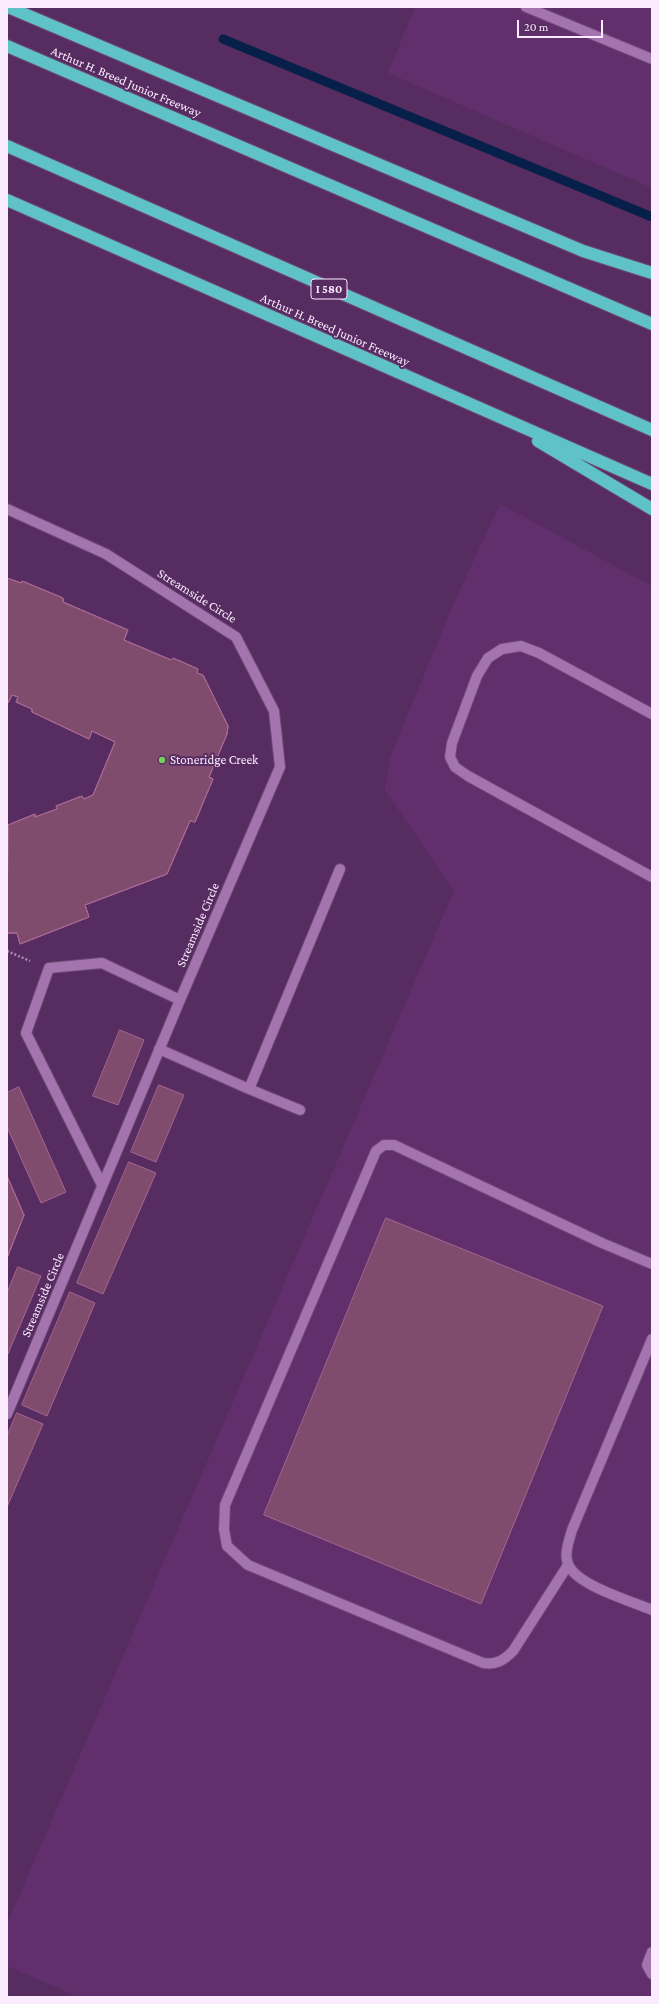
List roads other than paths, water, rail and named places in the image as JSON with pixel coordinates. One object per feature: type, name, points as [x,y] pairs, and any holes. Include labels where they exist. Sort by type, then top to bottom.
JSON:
[{"type":"highway","points":[[8,7],[583,250],[652,273]]},
{"type":"highway","name":"Arthur H. Breed Junior Freeway","points":[[7,46],[652,324]]},
{"type":"highway","name":"I 580","points":[[7,146],[652,430]]},
{"type":"highway","name":"Arthur H. Breed Junior Freeway","points":[[7,200],[652,484]]},
{"type":"highway","points":[[494,415],[652,509]]},
{"type":"street","points":[[526,7],[652,59]]},
{"type":"street","name":"Streamside Circle","points":[[7,509],[106,554],[236,637],[274,711],[280,767],[159,1049],[7,1414]]},
{"type":"street","points":[[652,714],[539,653],[521,646],[502,649],[488,658],[477,676],[452,743],[450,757],[454,767],[468,776],[652,878]]},
{"type":"street","points":[[249,1089],[340,869]]},
{"type":"street","points":[[102,1186],[26,1033],[49,968],[102,963],[180,1000]]},
{"type":"street","points":[[159,1049],[300,1110]]},
{"type":"street","points":[[568,1565],[513,1651],[504,1660],[493,1664],[483,1663],[248,1565],[227,1546],[224,1529],[225,1505],[376,1151],[384,1145],[394,1145],[595,1240],[652,1264]]},
{"type":"street","points":[[652,1339],[572,1530],[567,1549],[568,1565],[574,1574],[593,1585],[652,1610]]},
{"type":"street","points":[[652,1952],[646,1965],[652,1974]]},
{"type":"waterway","points":[[223,39],[652,217]]},
{"type":"place","name":"Stoneridge Creek","points":[[162,760]]}]
